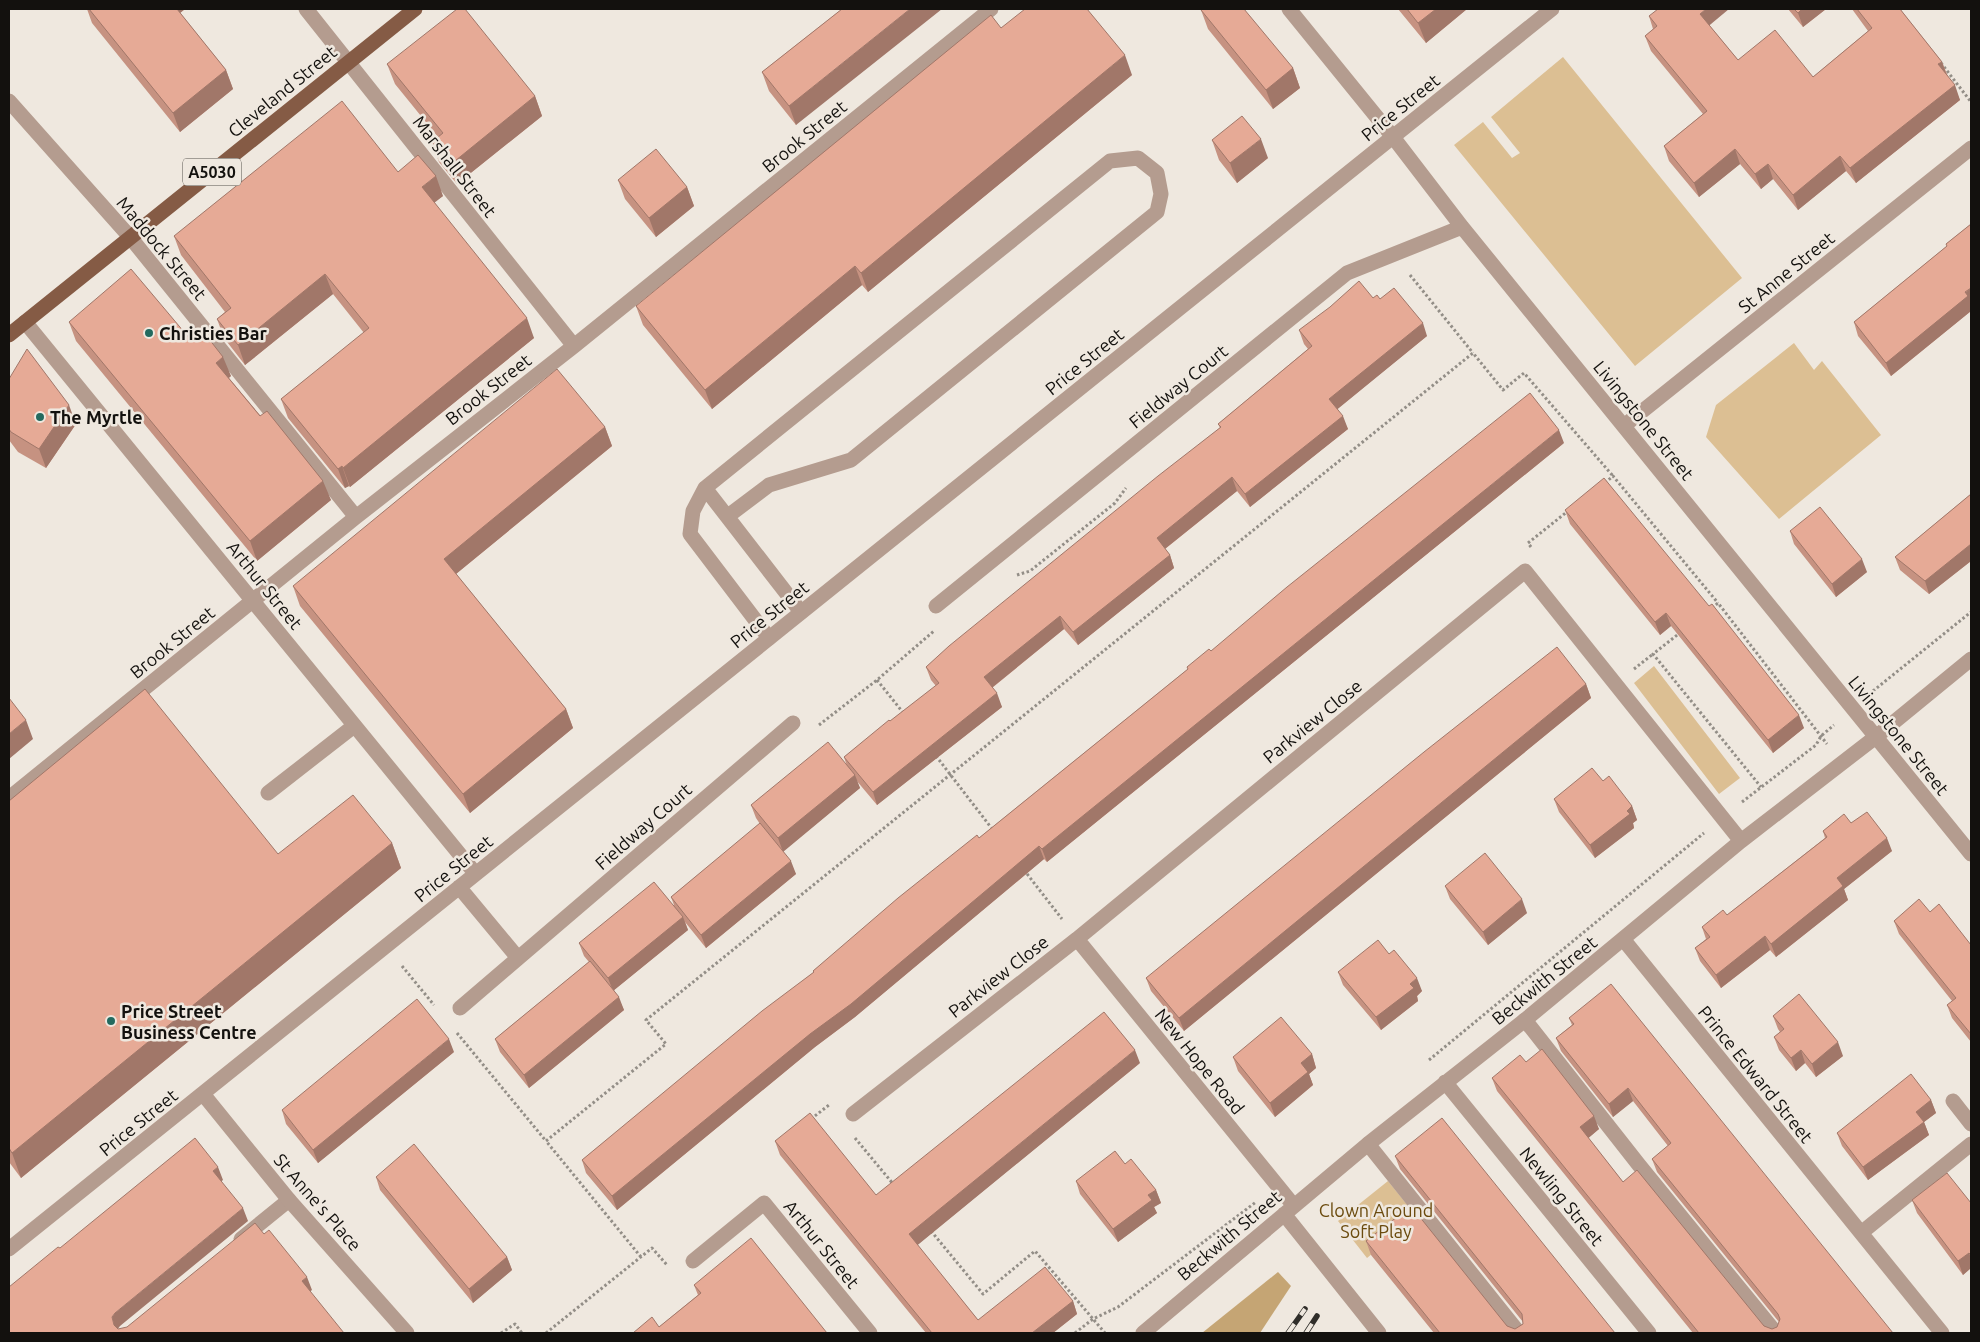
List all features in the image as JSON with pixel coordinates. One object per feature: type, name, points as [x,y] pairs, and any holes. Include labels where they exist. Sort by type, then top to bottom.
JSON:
[{"type":"main road","name":"Cleveland Street","points":[[9,335],[414,9]]},
{"type":"street","name":"Marshall Street","points":[[306,9],[574,346]]},
{"type":"street","name":"Brook Street","points":[[9,798],[356,517],[574,346],[991,9]]},
{"type":"street","name":"Livingstone Street","points":[[1289,9],[1393,136],[1462,227],[1854,707],[1971,854]]},
{"type":"street","name":"Price Street","points":[[9,1249],[1552,9]]},
{"type":"street","name":"Maddock Street","points":[[9,100],[130,237],[356,517]]},
{"type":"street","name":"St Anne Street","points":[[1625,425],[1971,148]]},
{"type":"street","points":[[728,516],[769,485],[851,460],[1157,212],[1161,194],[1157,174],[1138,158],[1110,162],[705,488],[692,511],[690,534],[769,638]]},
{"type":"street","name":"Fieldway Court","points":[[936,606],[1347,273],[1462,227]]},
{"type":"street","name":"Arthur Street","points":[[25,322],[254,600],[354,726],[475,873]]},
{"type":"street","points":[[705,488],[801,612]]},
{"type":"street","name":"Parkview Close","points":[[848,1118],[1077,938],[1524,571],[1741,841]]},
{"type":"street","name":"Beckwith Street","points":[[1142,1333],[1368,1144],[1525,1020],[1741,841],[1877,736],[1971,658]]},
{"type":"street","name":"Fieldway Court","points":[[460,1008],[793,723]]},
{"type":"street","points":[[268,793],[354,726]]},
{"type":"street","points":[[459,887],[518,958]]},
{"type":"street","name":"New Hope Road","points":[[1077,938],[1276,1186],[1289,1210],[1379,1333]]},
{"type":"street","name":"Prince Edward Street","points":[[1623,939],[1942,1333]]},
{"type":"street","points":[[1525,1020],[1639,1165],[1776,1333]]},
{"type":"street","name":"Newling Street","points":[[1445,1082],[1650,1333]]},
{"type":"street","name":"St Anne's Place","points":[[203,1094],[289,1200],[407,1333]]},
{"type":"street","points":[[1953,1100],[1971,1124]]},
{"type":"street","points":[[1368,1144],[1519,1333]]},
{"type":"street","points":[[1861,1233],[1971,1144]]},
{"type":"street","points":[[230,1248],[289,1200]]},
{"type":"street","name":"Arthur Street","points":[[693,1262],[764,1204],[870,1333]]},
{"type":"path","points":[[1936,56],[1971,102]]},
{"type":"path","points":[[1407,271],[1503,390],[1524,373],[1613,476],[1718,603],[1842,763]]},
{"type":"path","points":[[546,1140],[666,1044],[646,1020],[1473,353]]},
{"type":"path","points":[[1598,488],[1613,476]]},
{"type":"path","points":[[1013,577],[1030,571],[1115,504],[1130,481]]},
{"type":"path","points":[[1534,550],[1528,543],[1574,506]]},
{"type":"path","points":[[1711,609],[1718,603]]},
{"type":"path","points":[[1423,1065],[1722,817],[1816,745],[1821,736],[1854,707],[1971,612]]},
{"type":"path","points":[[819,726],[940,626]]},
{"type":"path","points":[[1630,671],[1682,632]]},
{"type":"path","points":[[1653,654],[1761,788]]},
{"type":"path","points":[[877,680],[908,719]]},
{"type":"path","points":[[932,751],[999,837]]},
{"type":"path","points":[[1023,868],[1077,938]]},
{"type":"path","points":[[386,946],[440,1012]]},
{"type":"path","points":[[452,1027],[641,1257]]},
{"type":"path","points":[[458,1034],[465,1028]]},
{"type":"path","points":[[807,1122],[828,1105],[848,1118],[897,1189]]},
{"type":"path","points":[[1075,1333],[1093,1319],[1118,1308],[1276,1186]]},
{"type":"path","points":[[928,1226],[983,1294],[1035,1251],[1105,1333]]},
{"type":"path","points":[[546,1333],[652,1248],[676,1275],[693,1262]]},
{"type":"path","points":[[501,1333],[515,1324],[522,1333]]},
{"type":"green space","points":[[1563,57],[1742,278],[1635,366],[1454,145],[1483,122],[1512,158],[1520,153],[1491,117]]},
{"type":"green space","points":[[1794,343],[1814,370],[1822,361],[1881,435],[1779,519],[1706,437],[1716,405]]},
{"type":"green space","points":[[1654,666],[1740,778],[1719,794],[1634,683]]},
{"type":"green space","name":"Clown Around Soft Play","points":[[1388,1181],[1417,1217],[1367,1258],[1338,1221]]},
{"type":"shaded area","points":[[1278,1272],[1291,1286],[1260,1333],[1202,1333]]},
{"type":"building","points":[[89,9],[177,9],[226,70],[173,113]]},
{"type":"building","points":[[457,9],[465,9],[535,96],[450,165],[432,142],[443,133],[387,64]]},
{"type":"building","points":[[842,9],[910,9],[789,106],[762,72]]},
{"type":"building","points":[[1025,9],[1087,9],[1125,55],[861,273],[855,266],[705,390],[636,306],[991,15],[1001,28]]},
{"type":"building","points":[[1202,9],[1244,9],[1293,68],[1266,90]]},
{"type":"building","points":[[1407,9],[1436,9],[1418,23]]},
{"type":"building","points":[[1658,9],[1706,9],[1700,14],[1738,60],[1775,30],[1813,77],[1872,28],[1857,9],[1900,9],[1942,62],[1938,64],[1955,85],[1850,168],[1840,156],[1793,195],[1768,164],[1755,174],[1735,149],[1694,183],[1664,146],[1707,111],[1645,36],[1657,26],[1649,16]]},
{"type":"building","points":[[1794,9],[1802,9],[1798,13]]},
{"type":"building","points":[[342,101],[398,172],[418,155],[436,176],[422,187],[527,318],[343,468],[342,466],[338,469],[281,399],[369,328],[325,274],[238,345],[217,319],[231,308],[174,236]]},
{"type":"building","points":[[1242,116],[1261,139],[1230,163],[1212,140]]},
{"type":"building","points":[[656,149],[687,187],[649,218],[618,180]]},
{"type":"building","points":[[1971,224],[1971,288],[1965,292],[1968,296],[1886,363],[1854,322]]},
{"type":"building","points":[[131,269],[190,339],[202,330],[223,357],[216,363],[260,416],[267,411],[323,481],[250,541],[69,322]]},
{"type":"building","points":[[1359,281],[1373,298],[1377,295],[1380,299],[1394,288],[1423,323],[1329,399],[1343,416],[1245,494],[1232,477],[1157,538],[1170,555],[1073,632],[1060,616],[984,677],[997,693],[873,792],[844,757],[889,720],[939,683],[926,667],[949,646],[1221,427],[1218,424],[1312,346],[1299,330],[1330,307]]},
{"type":"building","name":"The Myrtle","points":[[27,349],[69,405],[39,449],[9,429],[9,379]]},
{"type":"building","points":[[557,369],[605,427],[444,559],[566,709],[463,794],[293,586]]},
{"type":"building","points":[[1530,393],[1559,430],[1042,849],[1039,846],[851,1004],[810,1034],[612,1196],[582,1160],[762,1011],[814,972],[898,898],[977,835],[979,838],[1188,669],[1187,667],[1209,649],[1211,651],[1287,587]]},
{"type":"building","points":[[1604,478],[1709,606],[1712,604],[1799,715],[1768,740],[1666,613],[1655,622],[1565,510]]},
{"type":"building","points":[[1971,494],[1971,544],[1925,581],[1895,557]]},
{"type":"building","points":[[1820,507],[1862,559],[1832,584],[1790,531]]},
{"type":"building","points":[[1557,647],[1586,684],[1179,1018],[1146,978],[1424,752]]},
{"type":"building","name":"Price Street Business Centre","points":[[145,689],[278,854],[353,795],[392,843],[12,1153],[9,1148],[9,801]]},
{"type":"building","points":[[9,698],[26,720],[9,734]]},
{"type":"building","points":[[828,742],[855,775],[778,838],[751,805]]},
{"type":"building","points":[[1592,768],[1603,781],[1609,776],[1632,806],[1627,811],[1630,814],[1590,845],[1554,799]]},
{"type":"building","points":[[1867,812],[1887,838],[1837,878],[1843,886],[1771,944],[1765,936],[1716,975],[1695,948],[1710,937],[1702,927],[1723,910],[1727,915],[1827,837],[1823,831],[1844,814],[1851,823]]},
{"type":"building","points":[[760,823],[791,861],[701,935],[671,897]]},
{"type":"building","points":[[1485,853],[1522,899],[1483,932],[1445,886]]},
{"type":"building","points":[[654,882],[683,917],[608,978],[579,943]]},
{"type":"building","points":[[1919,899],[1930,912],[1939,904],[1971,945],[1971,1034],[1947,1005],[1956,998],[1894,921]]},
{"type":"building","points":[[1378,940],[1389,954],[1394,950],[1417,978],[1410,984],[1414,988],[1376,1017],[1338,972]]},
{"type":"building","points":[[590,961],[619,997],[524,1075],[495,1039]]},
{"type":"building","points":[[1611,984],[1893,1333],[1699,1333],[1492,1078],[1520,1055],[1526,1062],[1542,1049],[1594,1116],[1580,1127],[1623,1182],[1637,1170],[1764,1326],[1772,1329],[1777,1327],[1780,1319],[1778,1314],[1652,1159],[1671,1143],[1628,1088],[1609,1104],[1556,1038],[1574,1024],[1569,1018]]},
{"type":"building","points":[[1799,994],[1838,1042],[1812,1064],[1801,1050],[1791,1058],[1774,1037],[1784,1029],[1773,1016]]},
{"type":"building","points":[[417,999],[449,1039],[313,1150],[282,1110]]},
{"type":"building","points":[[1104,1012],[1135,1050],[909,1234],[978,1320],[1045,1267],[1073,1301],[1032,1333],[932,1333],[775,1141],[810,1113],[876,1195]]},
{"type":"building","points":[[1281,1017],[1312,1054],[1301,1063],[1308,1072],[1270,1103],[1233,1057]]},
{"type":"building","points":[[1911,1074],[1931,1100],[1916,1112],[1924,1122],[1863,1167],[1837,1133]]},
{"type":"building","points":[[1442,1118],[1615,1333],[1440,1333],[1366,1241],[1411,1206],[1507,1326],[1515,1329],[1523,1324],[1522,1314],[1395,1156]]},
{"type":"building","points":[[195,1138],[218,1167],[213,1171],[243,1208],[115,1313],[112,1317],[114,1325],[118,1329],[127,1327],[255,1223],[264,1234],[269,1230],[307,1277],[302,1281],[344,1333],[9,1333],[9,1287]]},
{"type":"building","points":[[414,1144],[507,1257],[469,1289],[376,1177]]},
{"type":"building","points":[[1115,1151],[1125,1164],[1131,1159],[1156,1190],[1148,1195],[1152,1200],[1113,1229],[1076,1181]]},
{"type":"building","points":[[1947,1173],[1971,1203],[1971,1255],[1969,1253],[1958,1261],[1912,1200]]},
{"type":"building","points":[[751,1238],[827,1333],[633,1333],[652,1317],[659,1327],[701,1293],[694,1285]]},
{"type":"railway","points":[[1288,1333],[1305,1309]]},
{"type":"railway","points":[[1306,1333],[1317,1316]]},
{"type":"place","name":"Christies Bar","points":[[149,333]]},
{"type":"place","name":"The Myrtle","points":[[40,417]]},
{"type":"place","name":"Price Street Business Centre","points":[[111,1021]]}]
